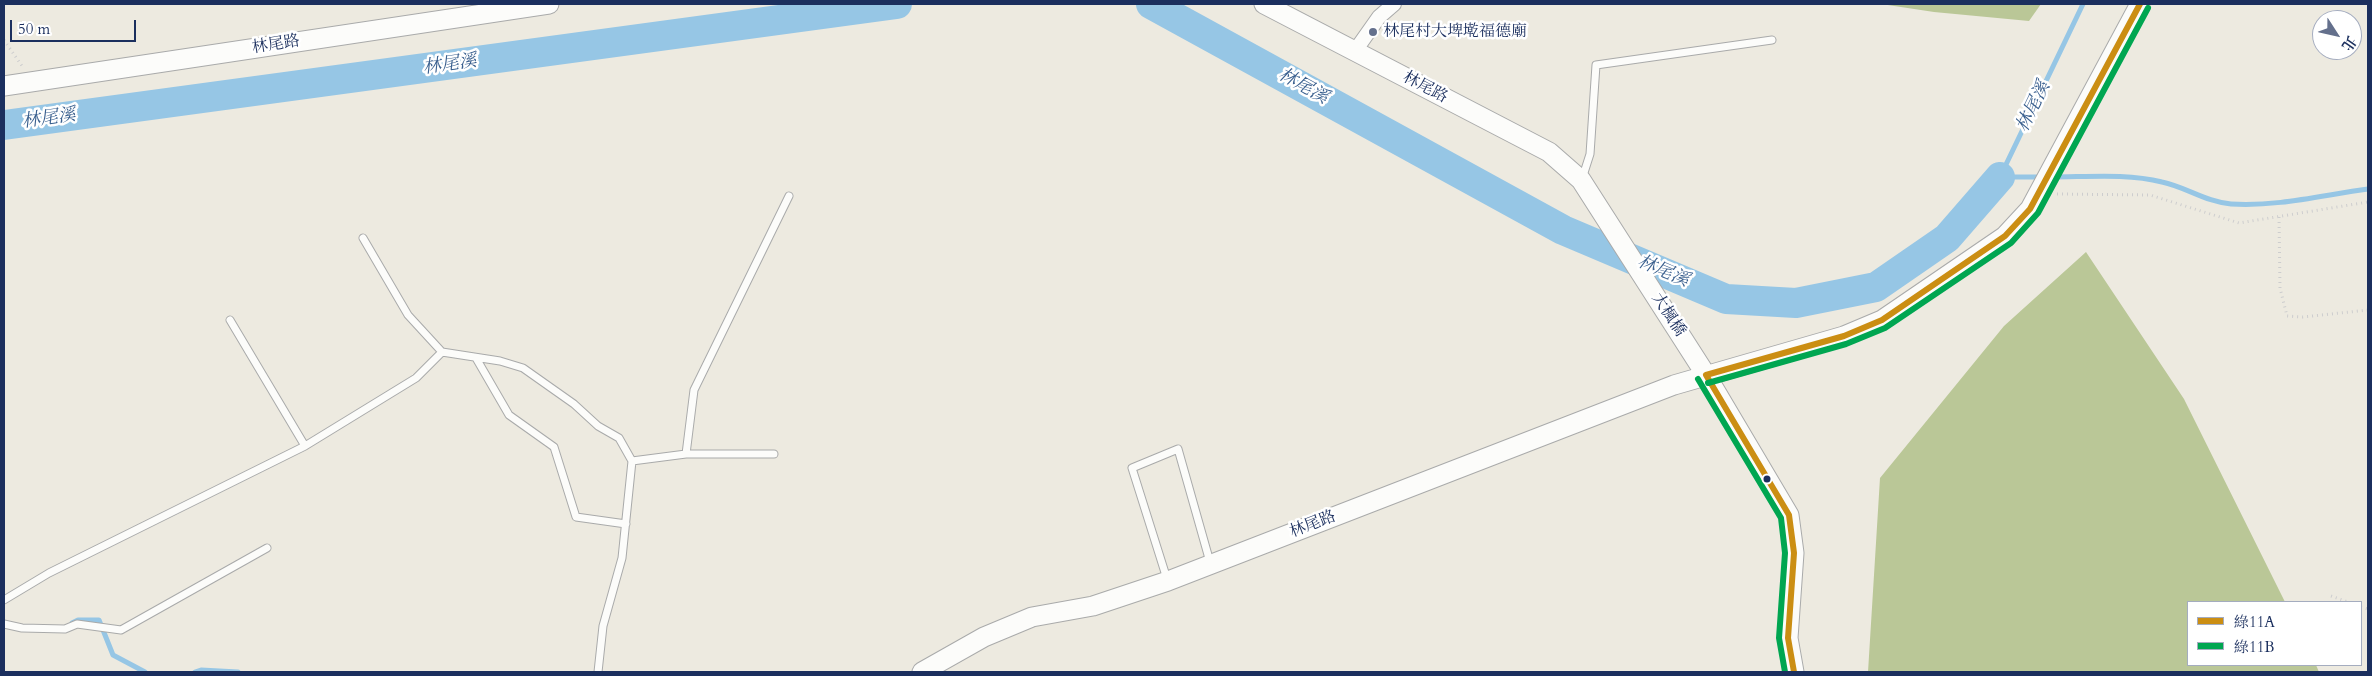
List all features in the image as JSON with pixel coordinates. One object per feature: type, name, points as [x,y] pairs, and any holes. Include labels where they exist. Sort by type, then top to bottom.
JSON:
[{"type":"street","name":"林尾路","points":[[4,86],[549,4]]},
{"type":"street","name":"林尾路","points":[[1264,4],[1549,152],[1581,180]]},
{"type":"street","points":[[1355,51],[1379,17],[1394,4]]},
{"type":"street","name":"林尾路","points":[[922,672],[984,637],[1032,616],[1093,606],[1168,581],[1706,375],[1844,336],[1882,320],[2006,236],[2030,209],[2140,4]]},
{"type":"street","name":"大楓橋","points":[[1581,180],[1706,375]]},
{"type":"street","points":[[1706,375],[1789,515],[1794,553],[1788,638],[1794,672]]},
{"type":"lane","points":[[1581,180],[1590,154],[1596,65],[1772,40]]},
{"type":"lane","points":[[686,454],[694,390],[789,196]]},
{"type":"lane","points":[[363,238],[408,315],[442,352],[500,361],[522,368],[574,404],[598,426],[619,438],[632,461],[622,558],[603,626],[598,672]]},
{"type":"lane","points":[[230,320],[305,446]]},
{"type":"lane","points":[[4,600],[49,573],[305,446],[416,378],[442,352]]},
{"type":"lane","points":[[476,358],[509,416],[554,447],[576,517],[626,524]]},
{"type":"lane","points":[[1168,581],[1132,468],[1178,449],[1211,565]]},
{"type":"lane","points":[[632,461],[686,454],[774,454]]},
{"type":"lane","points":[[4,624],[22,628],[66,629],[78,624],[121,630],[267,548]]},
{"type":"path","points":[[4,40],[33,81]]},
{"type":"path","points":[[2039,194],[2150,194],[2239,224],[2368,202]]},
{"type":"path","points":[[2279,217],[2280,288],[2287,316],[2303,317],[2368,310]]},
{"type":"path","points":[[2331,596],[2345,601]]},
{"type":"green space","points":[[1881,4],[2041,4],[2029,21],[1934,12]]},
{"type":"green space","points":[[2086,252],[2184,399],[2285,601],[2187,601],[2187,666],[2316,666],[2319,672],[1868,672],[1880,478],[2004,326]]},
{"type":"waterway","name":"林尾溪","points":[[4,125],[897,4]]},
{"type":"waterway","name":"林尾溪","points":[[1151,4],[1563,230],[1726,299],[1796,303],[1876,287],[1947,238],[2000,177]]},
{"type":"waterway","name":"林尾溪","points":[[2042,177],[2000,177],[2083,4]]},
{"type":"waterway","points":[[2051,177],[2107,176],[2149,179],[2171,184],[2222,203],[2231,204],[2265,204],[2368,189]]},
{"type":"waterway","points":[[72,623],[78,620],[99,620],[113,655],[145,672]]},
{"type":"waterway","points":[[195,672],[201,670],[238,672]]},
{"type":"transit line","name":"綠11A","points":[[1706,375],[1844,336],[1882,320],[2005,236],[2030,209],[2140,4]]},
{"type":"transit line","name":"綠11B","points":[[1708,383],[1846,344],[1885,328],[2011,243],[2038,213],[2148,8]]},
{"type":"transit line","name":"綠11A","points":[[1706,375],[1789,515],[1794,553],[1788,638],[1794,672]]},
{"type":"transit line","name":"綠11B","points":[[1698,379],[1781,518],[1785,553],[1779,638],[1785,672]]},
{"type":"place","name":"林尾村大埤墘福德廟","points":[[1373,32]]}]
